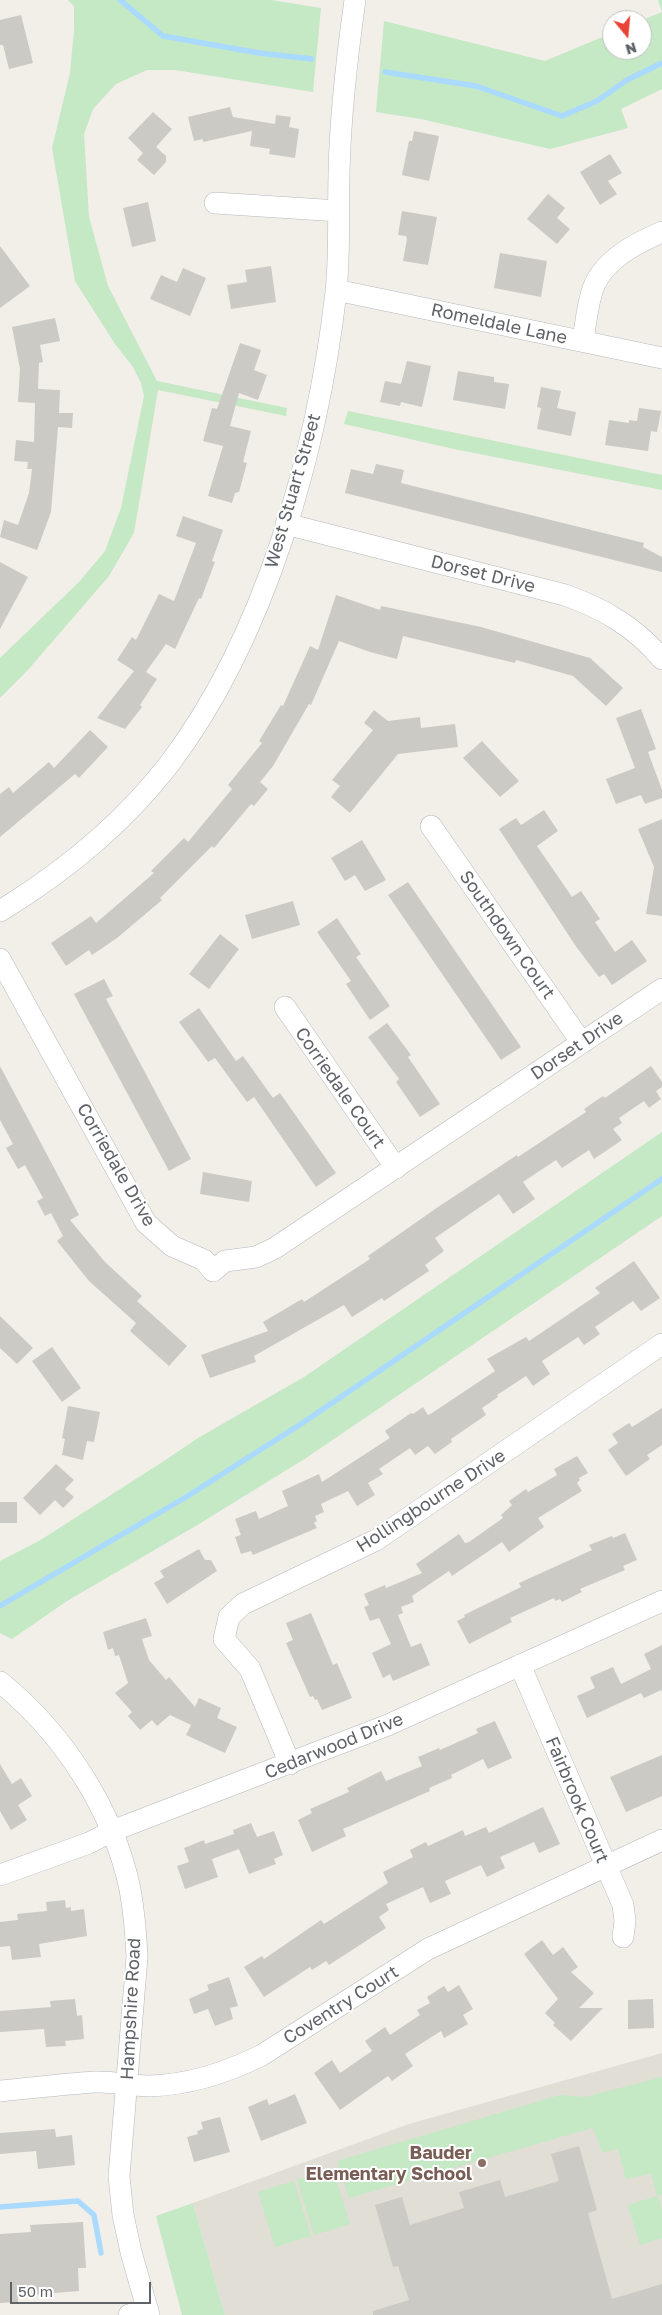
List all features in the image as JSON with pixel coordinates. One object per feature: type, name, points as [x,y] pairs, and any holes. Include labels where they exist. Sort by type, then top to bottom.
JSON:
[{"type":"street","name":"West Stuart Street","points":[[0,911],[60,871],[99,839],[136,803],[169,764],[198,722],[224,678],[254,613],[286,524],[324,377],[336,290],[339,173],[348,49],[355,0]]},
{"type":"street","points":[[215,204],[339,211]]},
{"type":"street","points":[[583,341],[591,293],[599,275],[626,250],[662,232]]},
{"type":"street","name":"Romeldale Lane","points":[[336,290],[662,358]]},
{"type":"street","name":"Dorset Drive","points":[[286,524],[555,593],[590,604],[628,626],[651,646],[662,660]]},
{"type":"street","name":"Southdown Court","points":[[431,826],[582,1043]]},
{"type":"street","name":"Corriedale Drive","points":[[0,959],[146,1223],[172,1246],[204,1260],[214,1271],[225,1261],[256,1257],[275,1248],[491,1104]]},
{"type":"street","name":"Dorset Drive","points":[[491,1104],[662,989]]},
{"type":"street","name":"Corriedale Court","points":[[285,1008],[396,1168]]},
{"type":"street","name":"Hollingbourne Drive","points":[[290,1764],[250,1669],[224,1639],[230,1617],[242,1604],[376,1540],[662,1344]]},
{"type":"street","name":"Cedarwood Drive","points":[[0,1875],[89,1843],[112,1831],[388,1725],[662,1601]]},
{"type":"street","name":"Fairbrook Court","points":[[520,1665],[623,1905],[625,1921],[623,1937]]},
{"type":"street","name":"Hampshire Road","points":[[0,1682],[19,1697],[48,1727],[72,1760],[112,1831],[128,1882],[135,1923],[137,1958],[119,2176],[124,2215],[142,2313]]},
{"type":"street","name":"Coventry Court","points":[[0,2091],[98,2082],[148,2086],[179,2084],[213,2076],[238,2067],[262,2055],[428,1950],[662,1840]]},
{"type":"shaded area","name":"Bauder Elementary School","points":[[662,2053],[662,2315],[225,2315],[193,2203],[409,2124]]},
{"type":"green space","points":[[68,0],[271,0],[321,8],[313,92],[175,70],[147,70],[116,84],[93,109],[84,134],[89,217],[108,286],[157,381],[287,408],[286,416],[158,390],[134,533],[109,576],[27,671],[0,698],[0,658],[79,582],[105,551],[121,508],[144,396],[141,383],[133,367],[115,344],[75,281],[52,148],[70,73],[74,6]]},
{"type":"green space","points":[[658,0],[662,0],[662,12]]},
{"type":"green space","points":[[662,12],[662,89],[621,109],[628,128],[550,149],[421,119],[376,112],[384,21],[545,61],[602,37],[602,60],[652,60],[652,16]]},
{"type":"green space","points":[[348,411],[662,475],[662,490],[454,449],[344,424]]},
{"type":"green space","points":[[662,1132],[662,1216],[306,1458],[199,1524],[67,1601],[12,1639],[0,1633],[0,1561],[39,1541],[198,1438],[304,1377]]},
{"type":"green space","points":[[662,2077],[662,2194],[658,2196],[662,2210],[662,2238],[640,2245],[628,2205],[657,2196],[651,2174],[626,2179],[618,2149],[602,2153],[592,2128],[349,2198],[337,2161],[560,2095],[585,2097]]},
{"type":"green space","points":[[333,2169],[350,2224],[314,2235],[297,2180]]},
{"type":"green space","points":[[294,2181],[311,2236],[275,2247],[258,2192]]},
{"type":"green space","points":[[193,2203],[225,2315],[182,2315],[156,2216]]},
{"type":"building","points":[[21,15],[33,63],[9,69],[3,45],[0,45],[0,20]]},
{"type":"building","points":[[230,107],[233,117],[275,124],[276,115],[291,117],[289,127],[299,129],[295,158],[269,154],[270,149],[250,146],[252,131],[203,142],[203,139],[194,141],[188,117]]},
{"type":"building","points":[[153,112],[172,129],[156,147],[166,156],[166,162],[154,175],[137,160],[143,153],[128,138]]},
{"type":"building","points":[[414,131],[439,136],[429,181],[402,175],[409,141],[412,141]]},
{"type":"building","points":[[610,154],[622,173],[608,181],[617,194],[600,205],[580,172]]},
{"type":"building","points":[[548,194],[565,208],[557,218],[570,229],[557,244],[527,219]]},
{"type":"building","points":[[148,202],[156,241],[132,247],[123,208]]},
{"type":"building","points":[[402,211],[437,217],[428,265],[403,261],[407,239],[406,236],[398,235]]},
{"type":"building","points":[[0,246],[30,286],[0,308]]},
{"type":"building","points":[[500,253],[547,261],[541,297],[494,288]]},
{"type":"building","points":[[271,266],[276,302],[231,309],[227,285],[247,282],[245,270]]},
{"type":"building","points":[[183,268],[206,278],[190,316],[150,299],[161,275],[177,282]]},
{"type":"building","points":[[55,318],[60,341],[40,345],[43,362],[39,363],[38,389],[60,390],[59,413],[73,413],[72,428],[58,427],[51,512],[37,550],[0,537],[4,520],[18,525],[29,493],[32,469],[27,469],[28,462],[14,461],[16,440],[34,442],[35,403],[18,402],[20,369],[12,327]]},
{"type":"building","points":[[240,343],[261,350],[254,370],[267,375],[258,400],[239,393],[230,426],[251,431],[243,462],[247,463],[239,492],[235,493],[232,503],[208,496],[223,446],[203,441],[212,408],[217,409]]},
{"type":"building","points":[[407,361],[431,366],[422,407],[401,402],[400,406],[380,402],[385,381],[401,384]]},
{"type":"building","points":[[458,371],[494,377],[494,382],[509,384],[505,409],[453,400]]},
{"type":"building","points":[[541,387],[561,391],[557,408],[576,412],[571,436],[537,429],[541,408],[537,407]]},
{"type":"building","points":[[639,408],[661,411],[657,432],[651,431],[648,451],[605,445],[609,420],[629,423],[629,420],[637,421]]},
{"type":"building","points":[[376,464],[404,470],[401,483],[644,543],[643,547],[662,557],[662,572],[345,493],[351,469],[373,474]]},
{"type":"building","points":[[183,516],[223,530],[212,561],[215,562],[201,599],[199,598],[175,649],[166,644],[146,672],[157,679],[140,705],[142,707],[125,729],[97,718],[134,671],[117,660],[132,637],[136,640],[159,594],[174,601],[196,543],[176,536]]},
{"type":"building","points":[[0,562],[28,577],[0,629]]},
{"type":"building","points":[[336,595],[380,610],[381,606],[481,627],[590,658],[623,688],[606,706],[573,676],[516,660],[515,663],[403,636],[397,659],[339,641],[311,705],[309,704],[273,766],[260,782],[268,789],[254,806],[251,804],[214,848],[212,846],[160,898],[162,900],[117,938],[92,955],[89,950],[66,966],[51,943],[91,916],[96,923],[154,873],[151,871],[184,838],[188,842],[232,789],[228,785],[262,743],[259,741],[281,705],[283,706],[310,646],[318,650]]},
{"type":"building","points":[[641,709],[656,749],[648,752],[662,790],[662,798],[645,804],[641,795],[616,804],[606,779],[635,768],[616,718]]},
{"type":"building","points":[[374,710],[388,721],[420,717],[421,728],[455,724],[458,747],[398,754],[350,813],[331,797],[340,786],[332,780],[373,730],[364,723]]},
{"type":"building","points":[[90,730],[108,747],[79,778],[75,774],[0,837],[0,794],[9,787],[13,793],[49,762],[54,768]]},
{"type":"building","points":[[482,741],[519,781],[500,797],[463,758]]},
{"type":"building","points":[[544,810],[558,831],[537,846],[572,897],[581,891],[600,919],[595,922],[615,952],[632,940],[647,961],[612,985],[604,974],[599,977],[575,945],[499,829],[516,818],[521,825]]},
{"type":"building","points":[[662,819],[662,916],[646,914],[654,867],[638,829]]},
{"type":"building","points":[[362,840],[386,880],[365,891],[355,875],[345,881],[331,858]]},
{"type":"building","points":[[408,882],[521,1047],[501,1060],[388,895]]},
{"type":"building","points":[[293,901],[300,925],[252,939],[245,915]]},
{"type":"building","points":[[337,918],[361,954],[356,957],[390,1006],[370,1020],[346,984],[351,981],[317,932]]},
{"type":"building","points":[[220,934],[239,949],[209,989],[189,974]]},
{"type":"building","points":[[104,979],[113,996],[106,999],[191,1159],[169,1171],[74,994]]},
{"type":"building","points":[[199,1008],[236,1061],[243,1056],[273,1098],[280,1093],[336,1173],[316,1187],[254,1097],[247,1102],[215,1058],[208,1062],[179,1022]]},
{"type":"building","points":[[387,1023],[411,1055],[408,1057],[440,1104],[420,1117],[396,1082],[399,1079],[368,1037]]},
{"type":"building","points":[[0,1066],[79,1215],[70,1220],[105,1262],[142,1296],[137,1301],[187,1346],[169,1366],[130,1331],[136,1323],[89,1281],[57,1241],[63,1236],[51,1213],[45,1216],[37,1201],[43,1198],[25,1165],[18,1169],[6,1148],[13,1144],[0,1120]]},
{"type":"building","points":[[651,1066],[662,1082],[662,1087],[656,1091],[661,1099],[649,1108],[644,1101],[619,1118],[622,1123],[613,1129],[622,1140],[594,1159],[589,1150],[562,1168],[556,1160],[523,1182],[535,1199],[513,1214],[499,1194],[435,1238],[444,1251],[425,1265],[429,1271],[384,1301],[382,1298],[352,1317],[344,1305],[254,1356],[256,1362],[210,1378],[201,1355],[268,1331],[263,1322],[302,1299],[304,1302],[370,1259],[368,1256],[438,1207],[586,1112],[584,1109],[603,1096],[605,1098]]},
{"type":"building","points":[[203,1172],[252,1181],[249,1202],[200,1194]]},
{"type":"building","points":[[634,1261],[660,1298],[641,1311],[633,1301],[595,1327],[600,1334],[584,1345],[578,1337],[542,1361],[550,1374],[533,1386],[526,1376],[497,1395],[498,1397],[482,1408],[486,1415],[451,1439],[452,1442],[435,1454],[428,1446],[415,1455],[410,1448],[379,1469],[383,1474],[368,1483],[375,1495],[357,1506],[348,1491],[321,1504],[324,1512],[315,1516],[317,1521],[314,1523],[317,1528],[253,1555],[251,1551],[241,1554],[235,1537],[241,1535],[235,1519],[256,1511],[259,1519],[288,1506],[282,1491],[319,1474],[322,1482],[390,1438],[385,1431],[411,1413],[413,1414],[423,1407],[428,1415],[432,1413],[495,1371],[487,1359],[526,1337],[529,1341],[600,1293],[595,1288]]},
{"type":"building","points":[[0,1316],[33,1348],[17,1364],[0,1348]]},
{"type":"building","points":[[52,1347],[81,1388],[62,1402],[32,1361]]},
{"type":"building","points":[[68,1406],[100,1412],[94,1442],[87,1441],[83,1460],[62,1455],[65,1439],[62,1438]]},
{"type":"building","points":[[662,1408],[662,1445],[647,1455],[650,1459],[626,1476],[608,1450],[618,1443],[612,1434],[629,1423],[632,1427]]},
{"type":"building","points":[[577,1456],[588,1473],[579,1478],[580,1480],[577,1483],[582,1491],[538,1518],[544,1527],[509,1552],[502,1542],[452,1576],[449,1571],[412,1596],[414,1602],[401,1607],[403,1613],[398,1615],[411,1647],[421,1643],[430,1665],[393,1681],[390,1674],[383,1678],[372,1653],[391,1644],[379,1618],[370,1621],[364,1607],[369,1605],[364,1594],[385,1585],[386,1588],[422,1573],[416,1564],[459,1534],[465,1543],[469,1542],[503,1518],[501,1515],[512,1505],[509,1501],[526,1489],[528,1492],[557,1475],[554,1469]]},
{"type":"building","points":[[56,1464],[74,1480],[65,1489],[74,1497],[63,1508],[55,1500],[40,1515],[23,1498]]},
{"type":"building","points":[[0,1502],[17,1502],[17,1523],[0,1523]]},
{"type":"building","points":[[625,1533],[637,1560],[623,1566],[625,1570],[580,1589],[582,1592],[562,1602],[560,1599],[555,1601],[554,1598],[510,1618],[512,1622],[469,1644],[457,1621],[465,1617],[464,1615],[521,1587],[519,1583],[592,1550],[589,1545]]},
{"type":"building","points":[[199,1549],[205,1560],[211,1560],[217,1571],[167,1604],[154,1583],[164,1577],[160,1571]]},
{"type":"building","points":[[311,1613],[333,1665],[337,1663],[352,1698],[322,1710],[317,1699],[315,1700],[313,1696],[310,1697],[286,1643],[293,1640],[286,1623]]},
{"type":"building","points":[[146,1618],[152,1636],[142,1639],[149,1660],[166,1680],[169,1677],[195,1707],[199,1698],[221,1708],[217,1718],[237,1727],[225,1753],[186,1735],[191,1725],[170,1715],[157,1726],[152,1720],[140,1730],[128,1716],[132,1712],[115,1693],[128,1683],[119,1655],[115,1656],[113,1648],[108,1650],[103,1632]]},
{"type":"building","points":[[662,1645],[662,1692],[661,1690],[644,1698],[641,1693],[587,1718],[577,1696],[595,1688],[590,1677],[613,1667],[621,1684],[651,1669],[644,1654]]},
{"type":"building","points":[[495,1721],[512,1758],[488,1769],[483,1759],[451,1775],[452,1778],[429,1788],[430,1791],[343,1829],[346,1836],[312,1852],[298,1820],[312,1813],[310,1809],[349,1792],[347,1788],[381,1771],[386,1781],[422,1766],[418,1757],[439,1748],[440,1750],[478,1733],[476,1729]]},
{"type":"building","points":[[662,1755],[662,1796],[626,1812],[610,1777]]},
{"type":"building","points":[[0,1764],[12,1784],[21,1778],[32,1796],[18,1805],[27,1820],[11,1830],[0,1811]]},
{"type":"building","points":[[543,1807],[560,1844],[539,1853],[534,1842],[500,1857],[505,1868],[487,1877],[481,1865],[445,1881],[451,1894],[430,1903],[423,1887],[386,1904],[389,1910],[379,1917],[386,1928],[329,1965],[326,1961],[312,1970],[310,1967],[264,1997],[244,1967],[262,1956],[264,1959],[321,1920],[324,1924],[388,1883],[383,1872],[413,1857],[410,1850],[426,1842],[428,1846],[463,1830],[465,1836],[486,1827],[489,1833]]},
{"type":"building","points":[[251,1823],[257,1837],[274,1831],[283,1855],[274,1859],[276,1864],[249,1874],[239,1849],[212,1859],[218,1877],[185,1889],[177,1866],[189,1862],[184,1848],[204,1840],[205,1844],[234,1834],[233,1830]]},
{"type":"building","points":[[65,1900],[66,1908],[71,1907],[71,1911],[84,1909],[87,1936],[39,1944],[41,1957],[12,1960],[10,1946],[0,1947],[0,1922],[18,1920],[17,1914],[47,1911],[46,1902]]},
{"type":"building","points":[[542,1940],[553,1955],[563,1947],[578,1967],[571,1972],[594,1993],[579,2008],[603,2008],[571,2041],[553,2025],[555,2023],[545,2013],[558,1999],[524,1954]]},
{"type":"building","points":[[229,1977],[238,2006],[230,2008],[233,2019],[215,2026],[208,2009],[194,2014],[189,1999],[209,1990],[207,1985]]},
{"type":"building","points":[[459,1985],[473,2009],[463,2015],[468,2024],[444,2038],[441,2031],[405,2054],[413,2066],[392,2081],[388,2076],[340,2110],[314,2073],[332,2060],[340,2073],[372,2051],[365,2041],[385,2027],[390,2035],[420,2015],[417,2010],[430,2003],[427,1997],[444,1986],[448,1992]]},
{"type":"building","points":[[75,1999],[77,2016],[82,2015],[84,2039],[65,2041],[66,2046],[46,2047],[44,2029],[0,2032],[0,2011],[51,2007],[50,2001]]},
{"type":"building","points":[[653,1999],[654,2028],[628,2029],[628,2000]]},
{"type":"building","points":[[295,2094],[307,2123],[261,2141],[248,2107],[267,2099],[269,2105]]},
{"type":"building","points":[[220,2117],[230,2152],[194,2162],[187,2137],[198,2134],[197,2131],[203,2129],[201,2122]]},
{"type":"building","points":[[55,2129],[56,2137],[72,2135],[75,2165],[38,2169],[36,2151],[0,2154],[0,2133]]},
{"type":"building","points":[[579,2146],[597,2210],[588,2213],[612,2299],[662,2284],[662,2315],[373,2315],[373,2311],[409,2300],[398,2266],[393,2267],[375,2205],[402,2197],[410,2225],[464,2208],[459,2192],[500,2180],[505,2197],[559,2181],[551,2154]]},
{"type":"building","points":[[83,2222],[86,2268],[78,2268],[79,2291],[18,2296],[18,2302],[0,2303],[0,2234],[31,2232],[30,2225]]},
{"type":"waterway","points":[[120,0],[163,36],[259,53],[312,59]]},
{"type":"waterway","points":[[385,72],[476,86],[562,116],[597,101],[627,80],[662,63]]},
{"type":"waterway","points":[[0,1606],[186,1497],[301,1424],[662,1179]]},
{"type":"waterway","points":[[0,2207],[78,2201],[94,2215],[101,2253]]},
{"type":"place","name":"Bauder Elementary School","points":[[482,2163]]}]
